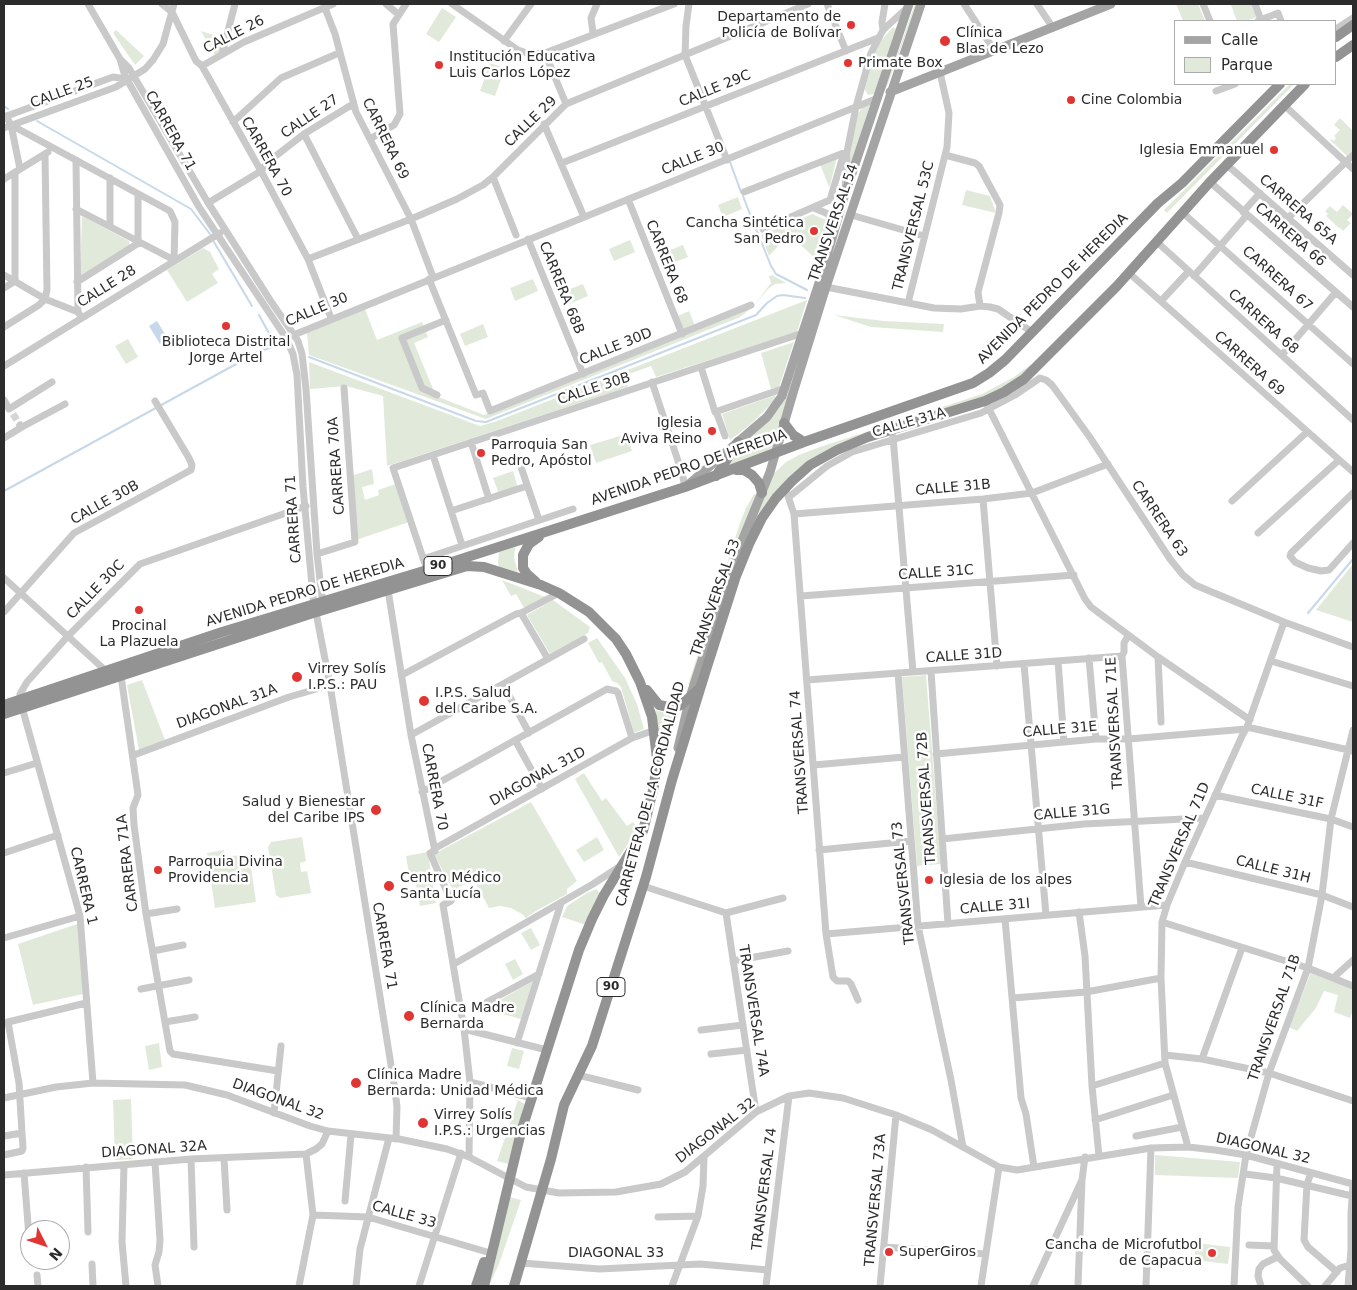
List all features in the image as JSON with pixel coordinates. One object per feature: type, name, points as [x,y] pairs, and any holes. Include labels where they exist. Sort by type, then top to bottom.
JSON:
[{"type":"highway","points":[[1337,36],[1353,25]]},
{"type":"highway","points":[[1337,56],[1353,45]]},
{"type":"highway","name":"AVENIDA PEDRO DE HEREDIA","points":[[4,705],[21,704],[121,676],[427,570],[685,487],[775,452],[973,383],[997,368],[1158,203],[1182,184],[1279,85]]},
{"type":"highway","points":[[786,493],[802,472],[822,458],[858,440],[892,429],[987,405],[1037,374],[1051,353],[1129,273],[1226,164],[1304,85]]},
{"type":"highway","points":[[784,423],[793,435],[804,442]]},
{"type":"highway","points":[[716,476],[738,442]]},
{"type":"highway","points":[[730,471],[744,470],[748,472],[759,483],[762,493]]},
{"type":"highway","name":"TRANSVERSAL 53","points":[[672,780],[736,576],[762,518],[786,493]]},
{"type":"highway","points":[[541,585],[527,574],[523,568],[522,555],[529,544],[553,530]]},
{"type":"highway","name":"AVENIDA PEDRO DE HEREDIA","points":[[4,714],[21,704],[106,671],[319,607],[388,590],[467,566],[484,567],[541,585]]},
{"type":"highway","name":"CARRETERA DE LA CORDIALIDAD","points":[[484,1286],[497,1225],[521,1132],[579,950],[604,896],[643,831],[651,803],[657,768],[655,730],[649,705],[634,670],[616,639],[584,608],[541,585]]},
{"type":"highway","points":[[634,670],[650,695],[659,705],[674,708],[681,705],[700,687]]},
{"type":"highway","name":"CARRETERA DE LA CORDIALIDAD","points":[[514,1286],[542,1191],[564,1105],[592,1046],[643,886],[672,780]]},
{"type":"highway","points":[[476,1286],[497,1225]]},
{"type":"main road","name":"TRANSVERSAL 54","points":[[685,487],[772,411],[782,396],[803,333],[823,288],[851,215],[921,4]]},
{"type":"main road","name":"CALLE 30","points":[[878,98],[1111,4]]},
{"type":"main road","name":"TRANSVERSAL 54","points":[[823,288],[844,197],[909,5]]},
{"type":"main road","points":[[900,66],[901,77],[912,84]]},
{"type":"main road","name":"TRANSVERSAL 54","points":[[775,452],[816,305]]},
{"type":"main road","name":"CARRETERA DE LA CORDIALIDAD","points":[[672,780],[690,697],[742,541],[770,472],[775,452]]},
{"type":"street","name":"CARRERA 71","points":[[88,4],[120,59],[129,68],[130,77],[199,207],[286,338],[293,354],[304,415],[319,607]]},
{"type":"street","points":[[162,4],[172,12]]},
{"type":"street","name":"CALLE 25","points":[[7,126],[116,87],[145,69],[158,54],[166,35],[174,4]]},
{"type":"street","points":[[222,54],[235,4]]},
{"type":"street","name":"CALLE 26","points":[[202,66],[263,33],[333,4]]},
{"type":"street","points":[[386,4],[398,14]]},
{"type":"street","points":[[370,139],[394,125],[400,114],[394,24],[398,14],[406,4]]},
{"type":"street","points":[[452,4],[504,41],[524,52],[545,53],[674,4]]},
{"type":"street","points":[[462,11],[467,4]]},
{"type":"street","points":[[504,41],[531,4]]},
{"type":"street","points":[[594,34],[591,18],[597,4]]},
{"type":"street","points":[[689,4],[685,55],[727,160]]},
{"type":"street","name":"CALLE 29","points":[[308,259],[410,219],[469,193],[493,177],[566,104],[808,4]]},
{"type":"street","points":[[828,4],[846,51]]},
{"type":"street","points":[[884,30],[882,22],[885,4]]},
{"type":"street","points":[[964,4],[994,50]]},
{"type":"street","points":[[1037,4],[1053,28]]},
{"type":"street","points":[[1203,4],[1210,20]]},
{"type":"street","points":[[1255,4],[1260,20]]},
{"type":"street","name":"TRANSVERSAL 54","points":[[844,197],[845,152],[871,53],[884,30],[909,5]]},
{"type":"street","name":"CARRERA 69","points":[[324,8],[333,27],[353,104],[410,219],[446,320],[476,396],[483,393],[490,411]]},
{"type":"street","name":"CARRERA 70","points":[[172,12],[196,61],[202,66],[308,259],[331,318]]},
{"type":"street","points":[[1262,20],[1278,13],[1282,20]]},
{"type":"street","points":[[1337,28],[1353,18]]},
{"type":"street","name":"CALLE 29C","points":[[562,163],[878,38]]},
{"type":"street","points":[[233,122],[282,78],[339,53]]},
{"type":"street","points":[[545,53],[566,104]]},
{"type":"street","name":"TRANSVERSAL 53C","points":[[908,303],[945,155],[949,121],[940,72]]},
{"type":"street","name":"CALLE 25","points":[[5,116],[113,77],[130,77]]},
{"type":"street","name":"CARRERA 71","points":[[130,77],[225,230],[294,334],[302,354],[306,506],[330,685],[397,1107],[392,1138],[360,1249],[356,1286]]},
{"type":"street","points":[[1216,91],[1231,85]]},
{"type":"street","name":"CALLE 30","points":[[286,338],[331,318],[878,98]]},
{"type":"street","name":"CALLE 27","points":[[199,207],[261,172],[268,162],[304,134],[353,104]]},
{"type":"street","points":[[1284,105],[1353,169]]},
{"type":"street","points":[[5,116],[17,171],[15,281]]},
{"type":"street","points":[[544,124],[584,217]]},
{"type":"street","points":[[7,126],[54,148],[166,208],[172,214],[174,222],[174,260],[76,209]]},
{"type":"street","points":[[304,134],[358,239]]},
{"type":"street","points":[[4,179],[54,148]]},
{"type":"street","points":[[744,192],[845,152]]},
{"type":"street","points":[[763,229],[828,202],[832,196],[845,152]]},
{"type":"street","points":[[4,327],[39,306],[45,299],[47,290],[45,154]]},
{"type":"street","points":[[945,155],[975,163],[979,166],[1000,205],[978,292],[980,306]]},
{"type":"street","points":[[1288,218],[1353,155]]},
{"type":"street","points":[[4,275],[45,299],[80,314],[77,282],[76,160]]},
{"type":"street","name":"CARRERA 65A","points":[[1226,164],[1353,274]]},
{"type":"street","points":[[493,177],[516,235]]},
{"type":"street","points":[[110,178],[110,226]]},
{"type":"street","name":"CARRERA 66","points":[[1210,182],[1353,307]]},
{"type":"street","points":[[1162,302],[1220,245],[1260,193]]},
{"type":"street","points":[[77,282],[134,247],[138,241],[138,194]]},
{"type":"street","name":"CARRERA 68","points":[[628,200],[682,334]]},
{"type":"street","points":[[814,208],[826,213],[837,222]]},
{"type":"street","name":"CARRERA 67","points":[[1183,213],[1353,364]]},
{"type":"street","points":[[851,215],[924,236]]},
{"type":"street","name":"CALLE 28","points":[[4,366],[80,314],[225,230]]},
{"type":"street","name":"CARRERA 68B","points":[[528,240],[583,374]]},
{"type":"street","name":"CARRERA 68","points":[[1157,242],[1353,420]]},
{"type":"street","name":"CARRERA 69","points":[[1129,273],[1353,472]]},
{"type":"street","points":[[4,288],[15,281]]},
{"type":"street","points":[[823,288],[947,309],[969,309],[980,306],[998,309],[1032,333]]},
{"type":"street","points":[[1282,355],[1336,292]]},
{"type":"street","name":"CALLE 30D","points":[[490,411],[751,305]]},
{"type":"street","points":[[436,395],[422,388],[402,338],[446,320]]},
{"type":"street","name":"CALLE 30B","points":[[423,559],[393,468],[803,333]]},
{"type":"street","points":[[701,367],[725,436]]},
{"type":"street","name":"CARRERA 63","points":[[1037,374],[1052,385],[1108,464],[1170,559],[1183,575],[1195,585],[1284,622],[1353,647]]},
{"type":"street","points":[[4,400],[11,411],[52,382]]},
{"type":"street","points":[[652,382],[685,487]]},
{"type":"street","name":"CARRERA 70A","points":[[316,554],[355,542],[344,388]]},
{"type":"street","points":[[716,412],[785,388]]},
{"type":"street","name":"CALLE 30B","points":[[4,612],[74,533],[191,470],[192,463],[155,401]]},
{"type":"street","points":[[4,438],[21,426],[65,404]]},
{"type":"street","points":[[987,405],[1074,574],[1085,600],[1091,607],[1248,726],[1350,750]]},
{"type":"street","name":"CALLE 31A","points":[[786,493],[852,452],[960,421],[987,405]]},
{"type":"street","points":[[892,429],[913,672]]},
{"type":"street","points":[[1232,500],[1307,432]]},
{"type":"street","points":[[470,442],[489,499]]},
{"type":"street","points":[[433,455],[462,545]]},
{"type":"street","points":[[1258,533],[1339,460]]},
{"type":"street","name":"CALLE 31B","points":[[794,514],[983,499],[1032,493],[1108,464]]},
{"type":"street","points":[[521,467],[538,520]]},
{"type":"street","points":[[451,511],[527,486]]},
{"type":"street","name":"TRANSVERSAL 74","points":[[786,493],[794,514],[826,934],[833,977],[837,981],[848,981],[858,1000]]},
{"type":"street","points":[[1353,493],[1291,553],[1291,559],[1301,566],[1321,571],[1329,570],[1353,543]]},
{"type":"street","points":[[983,499],[997,666]]},
{"type":"street","name":"CALLE 30C","points":[[21,704],[20,694],[27,682],[68,636],[140,564],[306,506]]},
{"type":"street","points":[[427,570],[423,559],[573,509]]},
{"type":"street","name":"CALLE 31C","points":[[801,596],[1074,574]]},
{"type":"street","points":[[4,578],[106,671]]},
{"type":"street","name":"CARRERA 70","points":[[388,590],[411,735],[434,848],[434,851],[430,853],[451,901],[443,905],[464,1029],[470,1082],[469,1157]]},
{"type":"street","points":[[402,675],[559,593]]},
{"type":"street","points":[[521,613],[548,659]]},
{"type":"street","name":"TRANSVERSAL 71D","points":[[1188,1148],[1165,1059],[1161,978],[1162,922],[1167,905],[1214,795],[1248,726],[1284,622]]},
{"type":"street","name":"TRANSVERSAL 71E","points":[[1128,636],[1124,643],[1122,656],[1141,907]]},
{"type":"street","points":[[411,735],[584,639]]},
{"type":"street","name":"CALLE 31D","points":[[807,680],[1122,656]]},
{"type":"street","points":[[1158,657],[1161,722]]},
{"type":"street","points":[[1089,658],[1096,739]]},
{"type":"street","points":[[1058,661],[1064,742]]},
{"type":"street","points":[[1271,661],[1353,686]]},
{"type":"street","points":[[1024,664],[1046,915]]},
{"type":"street","name":"TRANSVERSAL 72B","points":[[931,671],[948,924]]},
{"type":"street","name":"TRANSVERSAL 73","points":[[898,674],[918,926],[951,1080],[963,1147]]},
{"type":"street","name":"CARRERA 71A","points":[[121,676],[134,755],[138,795],[133,808],[146,914],[169,1048],[173,1054],[278,1071]]},
{"type":"street","points":[[503,684],[529,733]]},
{"type":"street","name":"DIAGONAL 31A","points":[[134,755],[261,707],[330,685]]},
{"type":"street","points":[[422,792],[607,689],[616,691],[620,698],[632,738]]},
{"type":"street","name":"CARRERA 1","points":[[21,704],[80,916],[93,1083]]},
{"type":"street","name":"CALLE 31E","points":[[936,754],[1096,739],[1129,739],[1248,726]]},
{"type":"street","name":"DIAGONAL 31D","points":[[434,848],[632,738],[655,730]]},
{"type":"street","name":"TRANSVERSAL 71B","points":[[1234,1286],[1238,1207],[1246,1155],[1269,1073],[1308,968],[1322,895],[1331,819],[1350,750],[1353,730]]},
{"type":"street","points":[[515,740],[542,789]]},
{"type":"street","points":[[814,765],[904,757]]},
{"type":"street","points":[[4,773],[37,763]]},
{"type":"street","name":"CALLE 31F","points":[[1214,795],[1331,819],[1353,827]]},
{"type":"street","name":"CALLE 31G","points":[[942,838],[1038,828],[1204,818]]},
{"type":"street","points":[[4,853],[58,835]]},
{"type":"street","points":[[819,850],[911,841]]},
{"type":"street","name":"CALLE 31H","points":[[1185,862],[1322,895],[1353,907]]},
{"type":"street","points":[[454,964],[594,884],[624,864]]},
{"type":"street","points":[[594,884],[600,887],[604,896]]},
{"type":"street","points":[[643,886],[726,913],[783,898]]},
{"type":"street","points":[[517,1043],[561,903]]},
{"type":"street","name":"CALLE 31I","points":[[826,934],[1167,905]]},
{"type":"street","points":[[146,914],[177,909]]},
{"type":"street","points":[[1079,912],[1085,956],[1092,1086],[1100,1156]]},
{"type":"street","name":"TRANSVERSAL 74A","points":[[726,913],[756,1112]]},
{"type":"street","points":[[4,938],[80,916]]},
{"type":"street","points":[[1005,919],[1021,1098],[1034,1167]]},
{"type":"street","points":[[1162,922],[1308,968],[1353,986]]},
{"type":"street","points":[[153,951],[183,944]]},
{"type":"street","points":[[1202,1059],[1242,948]]},
{"type":"street","points":[[733,961],[788,951]]},
{"type":"street","points":[[1333,978],[1353,960]]},
{"type":"street","points":[[487,1002],[539,974]]},
{"type":"street","points":[[1013,998],[1086,992],[1161,978]]},
{"type":"street","points":[[142,989],[189,980]]},
{"type":"street","points":[[4,1155],[22,1151],[23,1148],[21,1094],[6,1022],[86,1003]]},
{"type":"street","points":[[165,1022],[196,1017]]},
{"type":"street","points":[[701,1030],[743,1025]]},
{"type":"street","points":[[464,1029],[547,1050]]},
{"type":"street","points":[[274,1113],[281,1046]]},
{"type":"street","points":[[711,1054],[747,1050]]},
{"type":"street","points":[[1092,1086],[1165,1059],[1202,1059],[1269,1073],[1353,1102]]},
{"type":"street","points":[[578,1076],[638,1090]]},
{"type":"street","points":[[470,1082],[532,1098]]},
{"type":"street","name":"DIAGONAL 32","points":[[4,1098],[56,1087],[93,1083],[186,1085],[227,1095],[328,1131],[392,1138],[436,1146],[461,1153],[510,1180],[542,1191],[574,1193],[616,1192],[647,1188],[675,1178],[704,1158],[756,1112],[789,1096],[809,1093],[843,1098],[896,1116],[932,1130],[1000,1167],[1017,1170],[1085,1157],[1150,1148],[1188,1148],[1246,1155],[1353,1184]]},
{"type":"street","points":[[1096,1120],[1173,1095]]},
{"type":"street","name":"TRANSVERSAL 74","points":[[766,1286],[789,1096]]},
{"type":"street","name":"TRANSVERSAL 73A","points":[[880,1286],[896,1116]]},
{"type":"street","points":[[1136,1136],[1182,1127]]},
{"type":"street","points":[[299,1286],[313,1215],[306,1154],[322,1144],[328,1131]]},
{"type":"street","points":[[4,1136],[22,1133]]},
{"type":"street","points":[[345,1201],[351,1135]]},
{"type":"street","points":[[1146,1286],[1150,1148]]},
{"type":"street","points":[[419,1286],[461,1153]]},
{"type":"street","name":"DIAGONAL 32A","points":[[4,1175],[191,1159],[306,1154]]},
{"type":"street","points":[[1078,1286],[1082,1180],[1085,1157]]},
{"type":"street","points":[[224,1158],[227,1210]]},
{"type":"street","points":[[672,1286],[698,1216],[703,1186],[704,1158]]},
{"type":"street","points":[[191,1159],[194,1247]]},
{"type":"street","points":[[155,1162],[160,1240],[155,1265],[158,1286]]},
{"type":"street","points":[[1277,1164],[1273,1246],[1277,1257],[1308,1286]]},
{"type":"street","points":[[124,1165],[122,1242],[126,1286]]},
{"type":"street","points":[[981,1286],[1000,1167]]},
{"type":"street","points":[[86,1168],[88,1232]]},
{"type":"street","points":[[24,1173],[28,1220]]},
{"type":"street","points":[[1310,1173],[1307,1184],[1304,1240],[1308,1247],[1337,1272]]},
{"type":"street","points":[[1245,1174],[1307,1184],[1352,1196]]},
{"type":"street","points":[[1033,1286],[1082,1180]]},
{"type":"street","points":[[1348,1286],[1352,1249],[1353,1184]]},
{"type":"street","name":"CALLE 33","points":[[313,1215],[368,1217],[487,1252]]},
{"type":"street","points":[[658,1217],[698,1216]]},
{"type":"street","points":[[1249,1245],[1273,1246]]},
{"type":"street","points":[[884,1247],[985,1254]]},
{"type":"street","points":[[1261,1286],[1258,1276],[1259,1269],[1263,1264],[1277,1257]]},
{"type":"street","name":"DIAGONAL 33","points":[[521,1263],[600,1269],[700,1264],[768,1270]]},
{"type":"street","points":[[92,1264],[93,1286]]},
{"type":"street","points":[[1325,1286],[1342,1267],[1350,1265]]},
{"type":"street","points":[[37,1276],[38,1286]]},
{"type":"green space","points":[[915,4],[917,4],[885,89]]},
{"type":"green space","points":[[1176,4],[1198,4],[1205,20],[1183,20]]},
{"type":"green space","points":[[1252,4],[1257,17],[1249,20],[1237,20],[1231,5]]},
{"type":"green space","points":[[442,8],[456,17],[439,42],[426,34]]},
{"type":"green space","points":[[893,27],[896,29],[874,94],[868,95],[864,88],[876,49]]},
{"type":"green space","points":[[116,30],[144,56],[135,65],[113,33]]},
{"type":"green space","points":[[201,31],[223,38],[220,52],[216,57]]},
{"type":"green space","points":[[490,63],[505,68],[495,96],[480,91]]},
{"type":"green space","points":[[1289,85],[1293,85],[1167,213],[1164,210]]},
{"type":"green space","points":[[870,105],[850,166],[856,116],[862,108]]},
{"type":"green space","points":[[1340,118],[1353,131],[1353,150],[1347,156],[1330,140],[1334,141],[1336,138],[1334,136],[1340,130],[1334,125]]},
{"type":"green space","points":[[837,157],[830,186],[829,187],[820,164]]},
{"type":"green space","points":[[966,190],[990,196],[996,213],[962,205]]},
{"type":"green space","points":[[738,197],[742,209],[723,217],[718,205]]},
{"type":"green space","points":[[1343,205],[1353,214],[1347,220],[1351,223],[1343,231],[1326,216],[1328,214],[1325,211],[1330,206],[1337,212]]},
{"type":"green space","points":[[812,214],[828,221],[817,260],[789,234],[769,256],[761,235]]},
{"type":"green space","points":[[82,216],[129,241],[130,247],[80,277]]},
{"type":"green space","points":[[630,240],[635,252],[614,261],[609,249]]},
{"type":"green space","points":[[683,245],[688,257],[665,266],[660,254]]},
{"type":"green space","points":[[203,248],[210,252],[219,269],[212,274],[218,283],[187,302],[167,270]]},
{"type":"green space","points":[[772,275],[786,283],[775,284],[768,289],[753,307],[771,283],[769,276]]},
{"type":"green space","points":[[533,279],[538,291],[515,301],[510,288]]},
{"type":"green space","points":[[583,284],[588,296],[567,305],[562,292]]},
{"type":"green space","points":[[807,300],[797,332],[656,377],[651,366],[624,376],[628,387],[387,466],[383,396],[346,386],[310,389],[309,362],[480,426]]},
{"type":"green space","points":[[816,305],[773,449],[725,469],[738,447],[779,408],[788,394]]},
{"type":"green space","points":[[753,307],[740,317],[486,419],[309,355],[307,333],[365,309],[377,340],[422,322],[428,337],[414,343],[436,396],[484,415]]},
{"type":"green space","points":[[689,311],[695,326],[684,331],[678,316]]},
{"type":"green space","points":[[834,315],[884,321],[944,324],[943,332],[871,327]]},
{"type":"green space","points":[[483,324],[488,337],[465,346],[460,334]]},
{"type":"green space","points":[[128,339],[138,357],[126,364],[115,346]]},
{"type":"green space","points":[[794,342],[779,387],[771,389],[761,353]]},
{"type":"green space","points":[[1030,365],[1032,367],[1001,390],[808,462],[742,546],[771,476],[786,462],[820,447],[982,394],[1014,377]]},
{"type":"green space","points":[[776,395],[774,401],[750,425],[730,440],[722,414]]},
{"type":"green space","points":[[627,434],[632,451],[596,463],[590,445]]},
{"type":"green space","points":[[372,469],[374,484],[362,487],[365,500],[379,495],[378,490],[396,484],[409,522],[356,540],[351,476]]},
{"type":"green space","points":[[513,471],[518,488],[499,494],[493,478]]},
{"type":"green space","points":[[754,494],[756,494],[691,684],[688,685],[740,523]]},
{"type":"green space","points":[[515,547],[514,558],[518,572],[499,567],[499,552]]},
{"type":"green space","points":[[1353,564],[1353,622],[1316,610]]},
{"type":"green space","points":[[502,580],[545,597],[524,608],[516,594],[511,596]]},
{"type":"green space","points":[[553,600],[590,627],[588,633],[550,654],[527,615]]},
{"type":"green space","points":[[597,638],[625,678],[637,704],[644,729],[634,733],[621,687],[612,681],[602,662],[599,663],[588,643]]},
{"type":"green space","points":[[926,675],[941,864],[917,866],[902,677]]},
{"type":"green space","points":[[142,680],[165,740],[139,750],[127,685]]},
{"type":"green space","points":[[655,710],[673,715],[662,766],[659,735]]},
{"type":"green space","points":[[584,773],[602,801],[606,798],[627,826],[633,822],[637,827],[619,857],[575,779]]},
{"type":"green space","points":[[531,802],[577,881],[567,889],[567,894],[526,918],[511,908],[500,906],[489,908],[474,880],[453,890],[434,854]]},
{"type":"green space","points":[[302,837],[306,861],[300,863],[301,872],[307,871],[311,893],[280,898],[276,895],[268,847],[271,842]]},
{"type":"green space","points":[[597,837],[604,850],[584,862],[576,850]]},
{"type":"green space","points":[[224,850],[225,857],[249,854],[256,902],[215,908],[207,853]]},
{"type":"green space","points":[[428,852],[431,875],[410,880],[406,856]]},
{"type":"green space","points":[[432,881],[436,903],[420,906],[416,884]]},
{"type":"green space","points":[[596,889],[601,894],[586,925],[562,917],[567,906]]},
{"type":"green space","points":[[80,923],[83,994],[33,1005],[18,944]]},
{"type":"green space","points":[[531,928],[540,945],[531,950],[521,933]]},
{"type":"green space","points":[[515,959],[523,974],[513,980],[505,964]]},
{"type":"green space","points":[[1311,972],[1353,989],[1353,1010],[1350,1018],[1334,1012],[1338,995],[1324,991],[1316,1008],[1297,1031],[1289,1027]]},
{"type":"green space","points":[[533,981],[521,1019],[484,1009]]},
{"type":"green space","points":[[159,1043],[162,1067],[149,1070],[145,1046]]},
{"type":"green space","points":[[512,1048],[524,1051],[519,1069],[507,1066]]},
{"type":"green space","points":[[131,1099],[133,1159],[115,1160],[113,1100]]},
{"type":"green space","points":[[518,1100],[526,1105],[508,1164],[497,1161]]},
{"type":"green space","points":[[1155,1155],[1240,1162],[1238,1178],[1155,1175]]},
{"type":"green space","points":[[509,1197],[521,1200],[499,1264],[489,1286],[487,1286]]},
{"type":"green space","name":"Cancha de Microfutbol de Capacua","points":[[1196,1243],[1230,1247],[1228,1264],[1194,1260]]},
{"type":"water","points":[[157,321],[168,339],[160,344],[149,326]]},
{"type":"waterway","points":[[4,106],[8,109]]},
{"type":"waterway","points":[[37,121],[191,209],[210,234]]},
{"type":"waterway","points":[[730,162],[741,192]]},
{"type":"waterway","points":[[743,196],[756,230]]},
{"type":"waterway","points":[[757,231],[776,274],[807,290]]},
{"type":"waterway","points":[[214,242],[252,306]]},
{"type":"waterway","points":[[309,357],[476,421],[486,422],[756,315],[767,303],[777,296],[805,298]]},
{"type":"waterway","points":[[4,491],[260,351],[276,346],[259,315]]},
{"type":"waterway","points":[[1308,613],[1353,559]]},
{"type":"tunnel","points":[[13,414],[20,425]]},
{"type":"place","name":"Departamento de Policía de Bolívar","points":[[851,25]]},
{"type":"place","name":"Clínica Blas de Lezo","points":[[945,41]]},
{"type":"place","name":"Primate Box","points":[[848,63]]},
{"type":"place","name":"Institución Educativa Luis Carlos López","points":[[439,65]]},
{"type":"place","name":"Cine Colombia","points":[[1071,100]]},
{"type":"place","name":"Iglesia Emmanuel","points":[[1274,150]]},
{"type":"place","name":"Cancha Sintética San Pedro","points":[[814,231]]},
{"type":"place","name":"Biblioteca Distrital Jorge Artel","points":[[226,326]]},
{"type":"place","name":"Iglesia Aviva Reino","points":[[712,431]]},
{"type":"place","name":"Parroquia San Pedro, Apóstol","points":[[481,453]]},
{"type":"place","name":"Procinal La Plazuela","points":[[139,610]]},
{"type":"place","name":"Virrey Solís I.P.S.: PAU","points":[[297,677]]},
{"type":"place","name":"I.P.S. Salud del Caribe S.A.","points":[[424,701]]},
{"type":"place","name":"Salud y Bienestar del Caribe IPS","points":[[376,810]]},
{"type":"place","name":"Parroquia Divina Providencia","points":[[158,870]]},
{"type":"place","name":"Iglesia de los alpes","points":[[929,880]]},
{"type":"place","name":"Centro Médico Santa Lucía","points":[[389,886]]},
{"type":"place","name":"Clínica Madre Bernarda","points":[[409,1016]]},
{"type":"place","name":"Clínica Madre Bernarda: Unidad Médica","points":[[356,1083]]},
{"type":"place","name":"Virrey Solís I.P.S.: Urgencias","points":[[423,1123]]},
{"type":"place","name":"SuperGiros","points":[[889,1252]]},
{"type":"place","name":"Cancha de Microfutbol de Capacua","points":[[1212,1253]]}]
